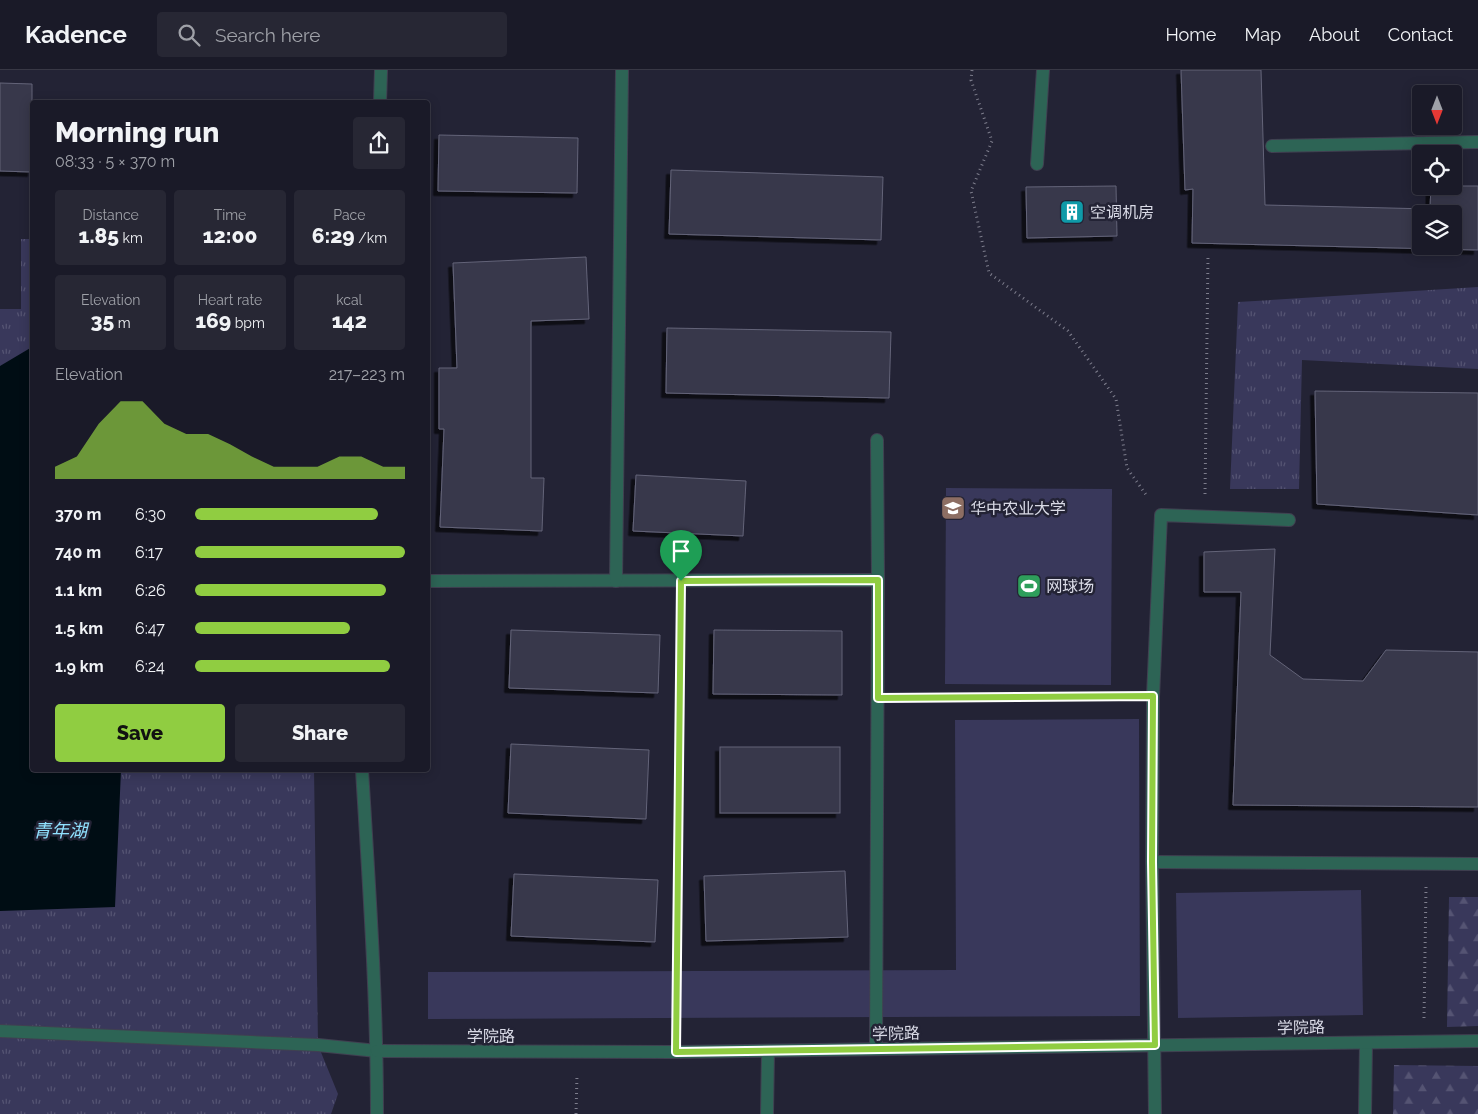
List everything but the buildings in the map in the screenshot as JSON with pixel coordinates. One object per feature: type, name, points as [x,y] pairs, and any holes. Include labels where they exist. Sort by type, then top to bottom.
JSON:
[{"type":"street","points":[[380,100],[381,70]]},
{"type":"street","points":[[616,581],[622,70]]},
{"type":"street","points":[[1037,164],[1043,70]]},
{"type":"street","points":[[1272,146],[1478,142]]},
{"type":"street","points":[[876,1050],[877,440]]},
{"type":"street","points":[[1155,1114],[1152,862],[1153,696],[1161,515],[1289,520]]},
{"type":"street","points":[[430,581],[878,580]]},
{"type":"street","points":[[362,772],[372,920],[377,1051],[377,1114]]},
{"type":"street","points":[[1152,862],[1478,864]]},
{"type":"street","name":"学院路","points":[[0,1031],[318,1045],[377,1051],[676,1052],[1478,1041]]},
{"type":"street","points":[[1365,1114],[1366,1043]]},
{"type":"street","points":[[767,1114],[768,1051]]},
{"type":"path","points":[[972,70],[971,80],[992,141],[971,191],[989,273],[1068,331],[1116,400],[1127,468],[1161,515]]},
{"type":"path","points":[[1204,517],[1208,255]]},
{"type":"path","points":[[676,1052],[681,581]]},
{"type":"path","points":[[878,698],[1153,696]]},
{"type":"path","points":[[1424,1042],[1426,864]]},
{"type":"path","points":[[576,1114],[577,1052]]},
{"type":"green space","points":[[21,239],[30,239],[30,772],[314,772],[318,1045],[338,1094],[331,1114],[0,1114],[0,309],[21,309]]},
{"type":"green space","points":[[1478,287],[1478,369],[1302,360],[1299,489],[1230,489],[1238,302]]},
{"type":"green space","name":"网球场","points":[[946,488],[1112,489],[1111,685],[945,684]]},
{"type":"green space","points":[[1139,719],[1140,1016],[428,1019],[428,972],[956,970],[955,720]]},
{"type":"green space","points":[[1361,890],[1363,1015],[1178,1018],[1176,893]]},
{"type":"green space","points":[[1449,897],[1478,897],[1478,1026],[1447,1027]]},
{"type":"green space","points":[[1394,1065],[1478,1066],[1478,1114],[1393,1114]]},
{"type":"water","name":"青年湖","points":[[30,348],[30,772],[121,772],[115,907],[0,911],[0,366]]},
{"type":"place","name":"空调机房","points":[[1072,212]]},
{"type":"place","name":"华中农业大学","points":[[953,508]]},
{"type":"place","name":"网球场","points":[[1029,586]]},
{"type":"route","points":[[878,580],[878,698],[1153,696],[1152,862],[1155,1045],[676,1052],[681,581],[878,580]]}]
